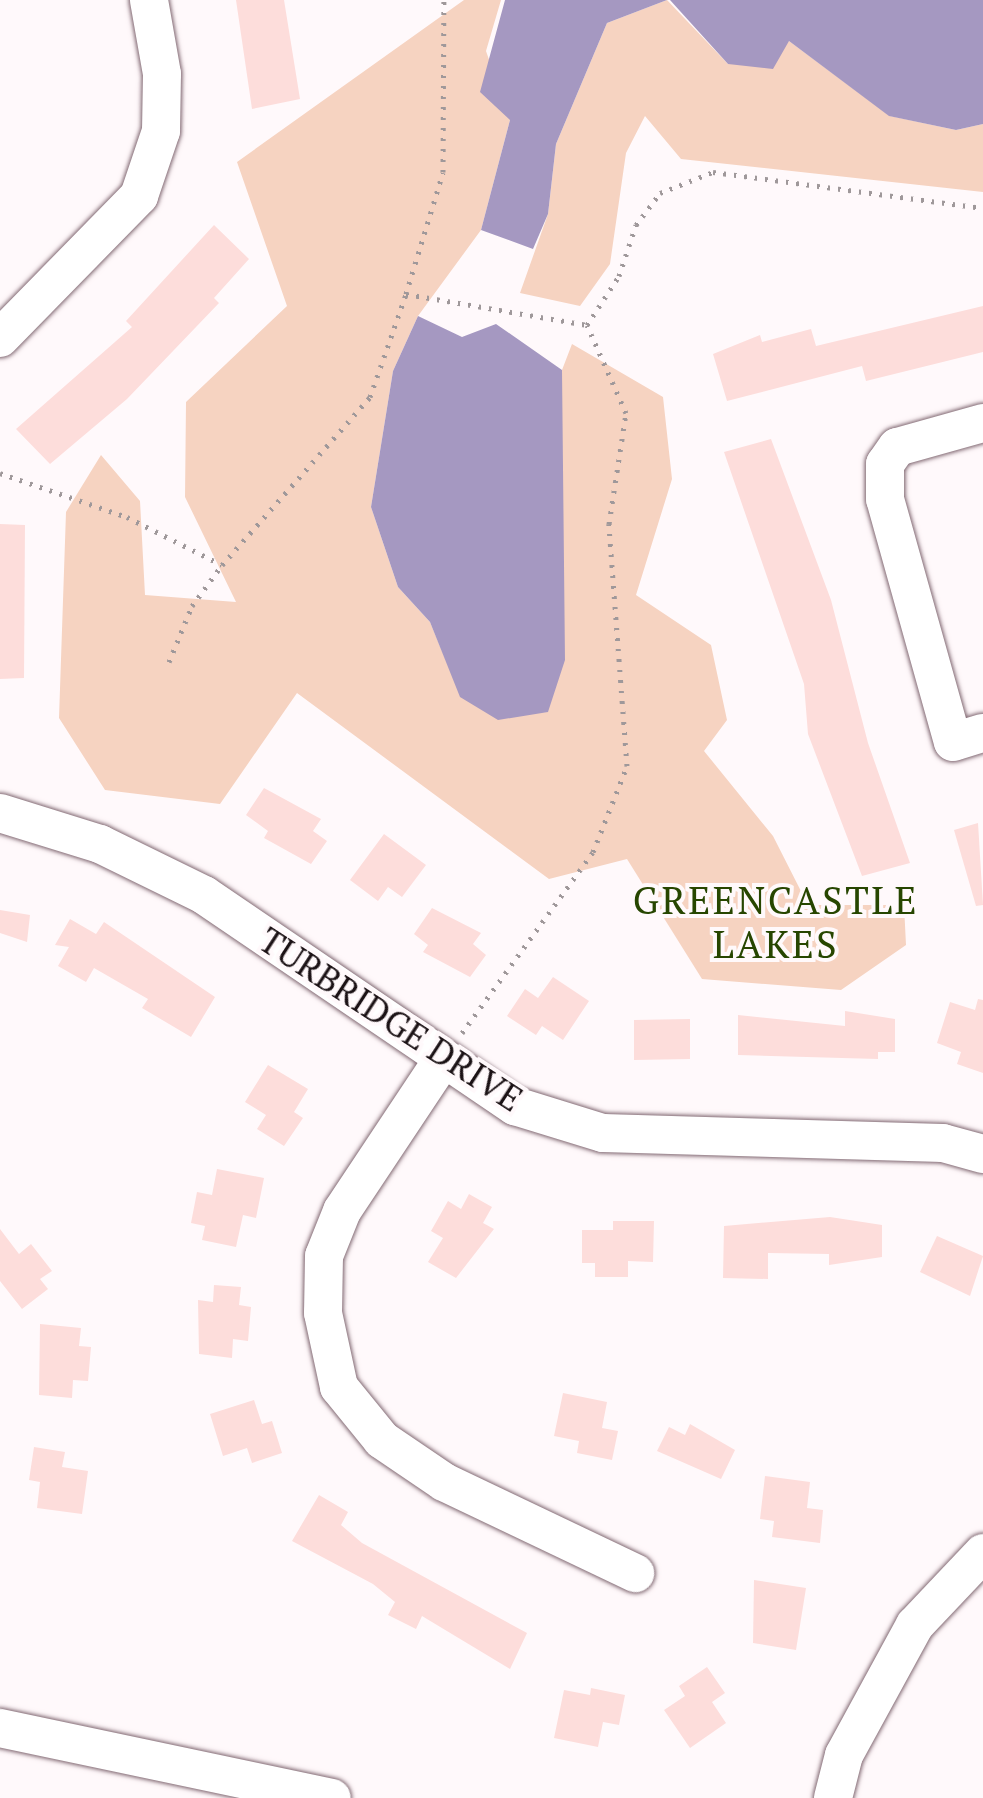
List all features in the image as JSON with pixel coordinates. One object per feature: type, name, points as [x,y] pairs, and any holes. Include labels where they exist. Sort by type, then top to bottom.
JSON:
[{"type":"street","points":[[0,338],[139,196],[160,131],[162,74],[149,0]]},
{"type":"street","points":[[983,423],[897,447],[885,464],[884,499],[954,742],[983,733]]},
{"type":"street","name":"TURBRIDGE DRIVE","points":[[0,813],[100,844],[204,894],[515,1106],[604,1133],[943,1143],[983,1154]]},
{"type":"street","points":[[443,1059],[342,1211],[324,1256],[322,1313],[339,1387],[382,1440],[444,1482],[635,1573]]},
{"type":"street","points":[[833,1798],[844,1754],[914,1625],[983,1553]]},
{"type":"street","points":[[0,1728],[312,1796]]},
{"type":"path","points":[[169,662],[192,606],[222,565],[370,397],[443,172],[444,0]]},
{"type":"path","points":[[586,325],[619,276],[636,225],[660,193],[688,176],[714,172],[983,208]]},
{"type":"path","points":[[406,294],[586,325]]},
{"type":"path","points":[[443,1059],[594,852],[627,766],[609,524],[626,413],[586,325]]},
{"type":"path","points":[[0,473],[127,517],[222,565]]},
{"type":"shaded area","points":[[464,0],[501,0],[486,51],[510,120],[481,230],[418,316],[393,371],[371,507],[398,587],[430,622],[461,697],[515,713],[548,712],[562,370],[572,344],[663,397],[672,479],[636,595],[711,645],[727,720],[704,751],[773,836],[808,905],[904,905],[906,945],[841,990],[702,979],[627,859],[549,879],[297,693],[220,804],[105,790],[59,718],[66,512],[101,455],[140,501],[145,595],[236,602],[185,497],[186,402],[287,306],[237,162]]},
{"type":"shaded area","points":[[505,0],[667,0],[607,23],[556,144],[548,214],[533,249],[481,230],[510,120],[480,92]]},
{"type":"shaded area","points":[[667,0],[728,64],[789,41],[890,116],[956,130],[983,124],[983,192],[681,159],[645,116],[626,153],[610,264],[580,306],[520,293],[548,214],[556,144],[607,23]]},
{"type":"shaded area","points":[[670,0],[983,0],[983,124],[956,130],[889,116],[789,41],[773,69],[728,64]]},
{"type":"shaded area","points":[[418,316],[462,337],[496,324],[562,370],[565,660],[548,712],[498,720],[460,697],[430,622],[398,587],[371,507],[393,371]]},
{"type":"building","points":[[236,0],[284,0],[300,99],[252,109]]},
{"type":"building","points":[[214,225],[249,259],[214,298],[219,303],[127,399],[50,464],[16,429],[132,327],[126,321]]},
{"type":"building","points":[[983,306],[983,352],[866,381],[862,366],[727,401],[713,354],[760,335],[762,342],[811,329],[816,346]]},
{"type":"building","points":[[771,439],[831,600],[868,743],[910,863],[862,876],[808,734],[804,684],[724,452]]},
{"type":"building","points":[[0,524],[25,525],[24,678],[0,679]]},
{"type":"building","points":[[264,788],[321,819],[313,831],[327,841],[311,864],[264,838],[268,831],[246,815]]},
{"type":"building","points":[[978,823],[983,905],[976,906],[954,830]]},
{"type":"building","points":[[384,834],[426,865],[402,897],[388,887],[378,901],[350,880]]},
{"type":"building","points":[[432,908],[481,933],[473,944],[486,955],[470,977],[423,952],[428,945],[414,934]]},
{"type":"building","points":[[0,910],[30,915],[27,942],[0,933]]},
{"type":"building","points":[[70,919],[96,934],[104,922],[215,997],[191,1037],[142,1008],[148,999],[94,968],[86,982],[58,966],[69,947],[55,945]]},
{"type":"building","points":[[553,977],[589,1001],[563,1040],[542,1026],[536,1035],[507,1016],[525,989],[538,998]]},
{"type":"building","points":[[978,999],[983,1000],[983,1073],[957,1064],[961,1052],[937,1043],[950,1002],[975,1010]]},
{"type":"building","points":[[845,1011],[895,1019],[895,1052],[878,1052],[878,1059],[738,1055],[738,1015],[845,1026]]},
{"type":"building","points":[[690,1019],[690,1059],[634,1060],[634,1020]]},
{"type":"building","points":[[268,1065],[308,1089],[294,1112],[303,1118],[284,1146],[257,1129],[266,1115],[245,1102]]},
{"type":"building","points":[[217,1169],[264,1178],[256,1218],[243,1215],[236,1247],[202,1240],[205,1226],[191,1223],[197,1192],[212,1195]]},
{"type":"building","points":[[469,1194],[492,1207],[483,1223],[494,1229],[456,1278],[428,1262],[443,1238],[431,1231],[448,1201],[461,1209]]},
{"type":"building","points":[[830,1217],[882,1225],[882,1257],[829,1265],[829,1254],[768,1253],[768,1279],[723,1278],[724,1226]]},
{"type":"building","points":[[613,1221],[654,1221],[653,1262],[628,1261],[628,1277],[595,1277],[595,1263],[582,1263],[582,1230],[613,1230]]},
{"type":"building","points":[[0,1229],[19,1254],[31,1244],[52,1271],[40,1279],[48,1289],[22,1309],[0,1281]]},
{"type":"building","points":[[937,1236],[983,1256],[970,1296],[920,1272]]},
{"type":"building","points":[[214,1285],[241,1287],[239,1305],[251,1307],[248,1341],[233,1339],[232,1358],[199,1354],[198,1300],[213,1302]]},
{"type":"building","points":[[40,1324],[81,1328],[79,1346],[91,1347],[88,1381],[73,1380],[72,1398],[39,1395]]},
{"type":"building","points":[[563,1393],[607,1402],[602,1428],[618,1431],[612,1460],[577,1453],[579,1441],[554,1436]]},
{"type":"building","points":[[254,1400],[262,1424],[272,1421],[282,1453],[252,1463],[247,1448],[223,1456],[210,1414]]},
{"type":"building","points":[[690,1424],[735,1450],[721,1479],[657,1451],[669,1427],[685,1435]]},
{"type":"building","points":[[34,1447],[65,1452],[62,1467],[88,1471],[82,1514],[37,1508],[40,1482],[29,1480]]},
{"type":"building","points":[[765,1476],[810,1482],[807,1508],[823,1510],[820,1543],[772,1537],[774,1521],[760,1519]]},
{"type":"building","points":[[319,1495],[348,1512],[341,1525],[362,1543],[527,1633],[510,1669],[422,1616],[416,1629],[388,1615],[395,1602],[373,1584],[292,1541]]},
{"type":"building","points":[[754,1580],[806,1588],[796,1650],[753,1643]]},
{"type":"building","points":[[707,1667],[725,1693],[712,1702],[726,1723],[690,1748],[664,1710],[685,1696],[679,1686]]},
{"type":"building","points":[[591,1688],[625,1695],[619,1725],[603,1722],[598,1747],[554,1738],[564,1690],[590,1695]]},
{"type":"district","name":"GREENCASTLE LAKES","points":[[776,923]]}]
